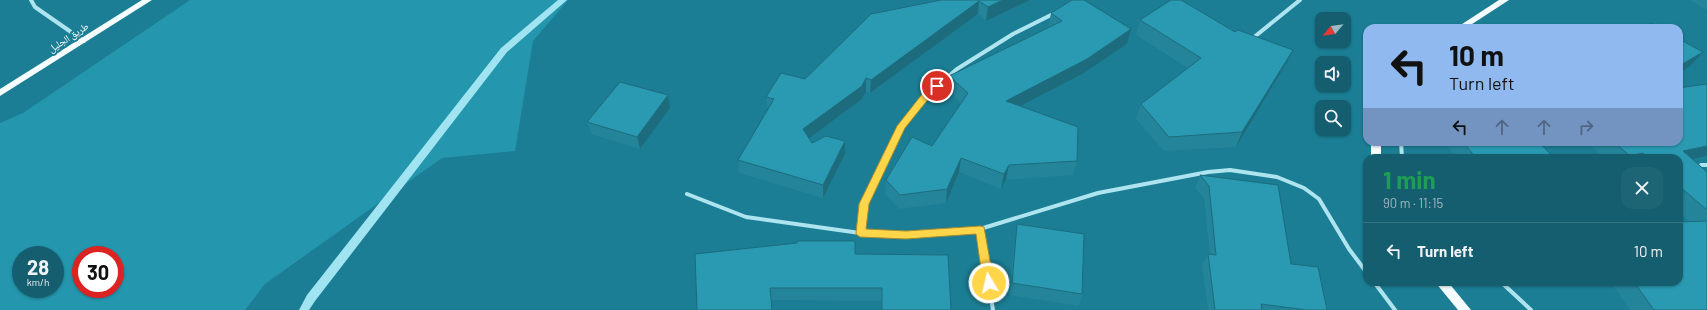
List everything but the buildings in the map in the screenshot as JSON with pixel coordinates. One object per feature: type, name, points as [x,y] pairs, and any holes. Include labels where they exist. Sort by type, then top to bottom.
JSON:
[{"type":"main road","name":"طريق الجليل","points":[[2,92],[148,0]]},
{"type":"main road","points":[[1466,24],[1505,0]]},
{"type":"main road","points":[[1444,286],[1464,310]]},
{"type":"street","points":[[31,0],[35,7],[84,41]]},
{"type":"street","points":[[1253,38],[1300,0]]},
{"type":"street","points":[[860,233],[864,204],[901,126],[926,95],[957,69],[1014,34],[1060,10]]},
{"type":"street","points":[[1701,166],[1707,165]]},
{"type":"street","points":[[687,194],[746,217],[860,233],[906,235],[980,229],[1098,193],[1208,172],[1230,170],[1277,178],[1304,188],[1319,199],[1349,249],[1363,268]]},
{"type":"street","points":[[980,229],[993,310]]},
{"type":"street","points":[[1377,286],[1395,310]]},
{"type":"street","points":[[1504,286],[1531,310]]},
{"type":"shaded area","points":[[190,0],[568,0],[533,41],[515,151],[442,158],[265,284],[245,310],[0,310],[0,123],[23,113]]},
{"type":"waterway","points":[[304,310],[311,298],[504,50],[563,0]]},
{"type":"route","points":[[937,86],[926,95],[901,126],[864,204],[860,233],[906,235],[980,229],[989,283]]}]
